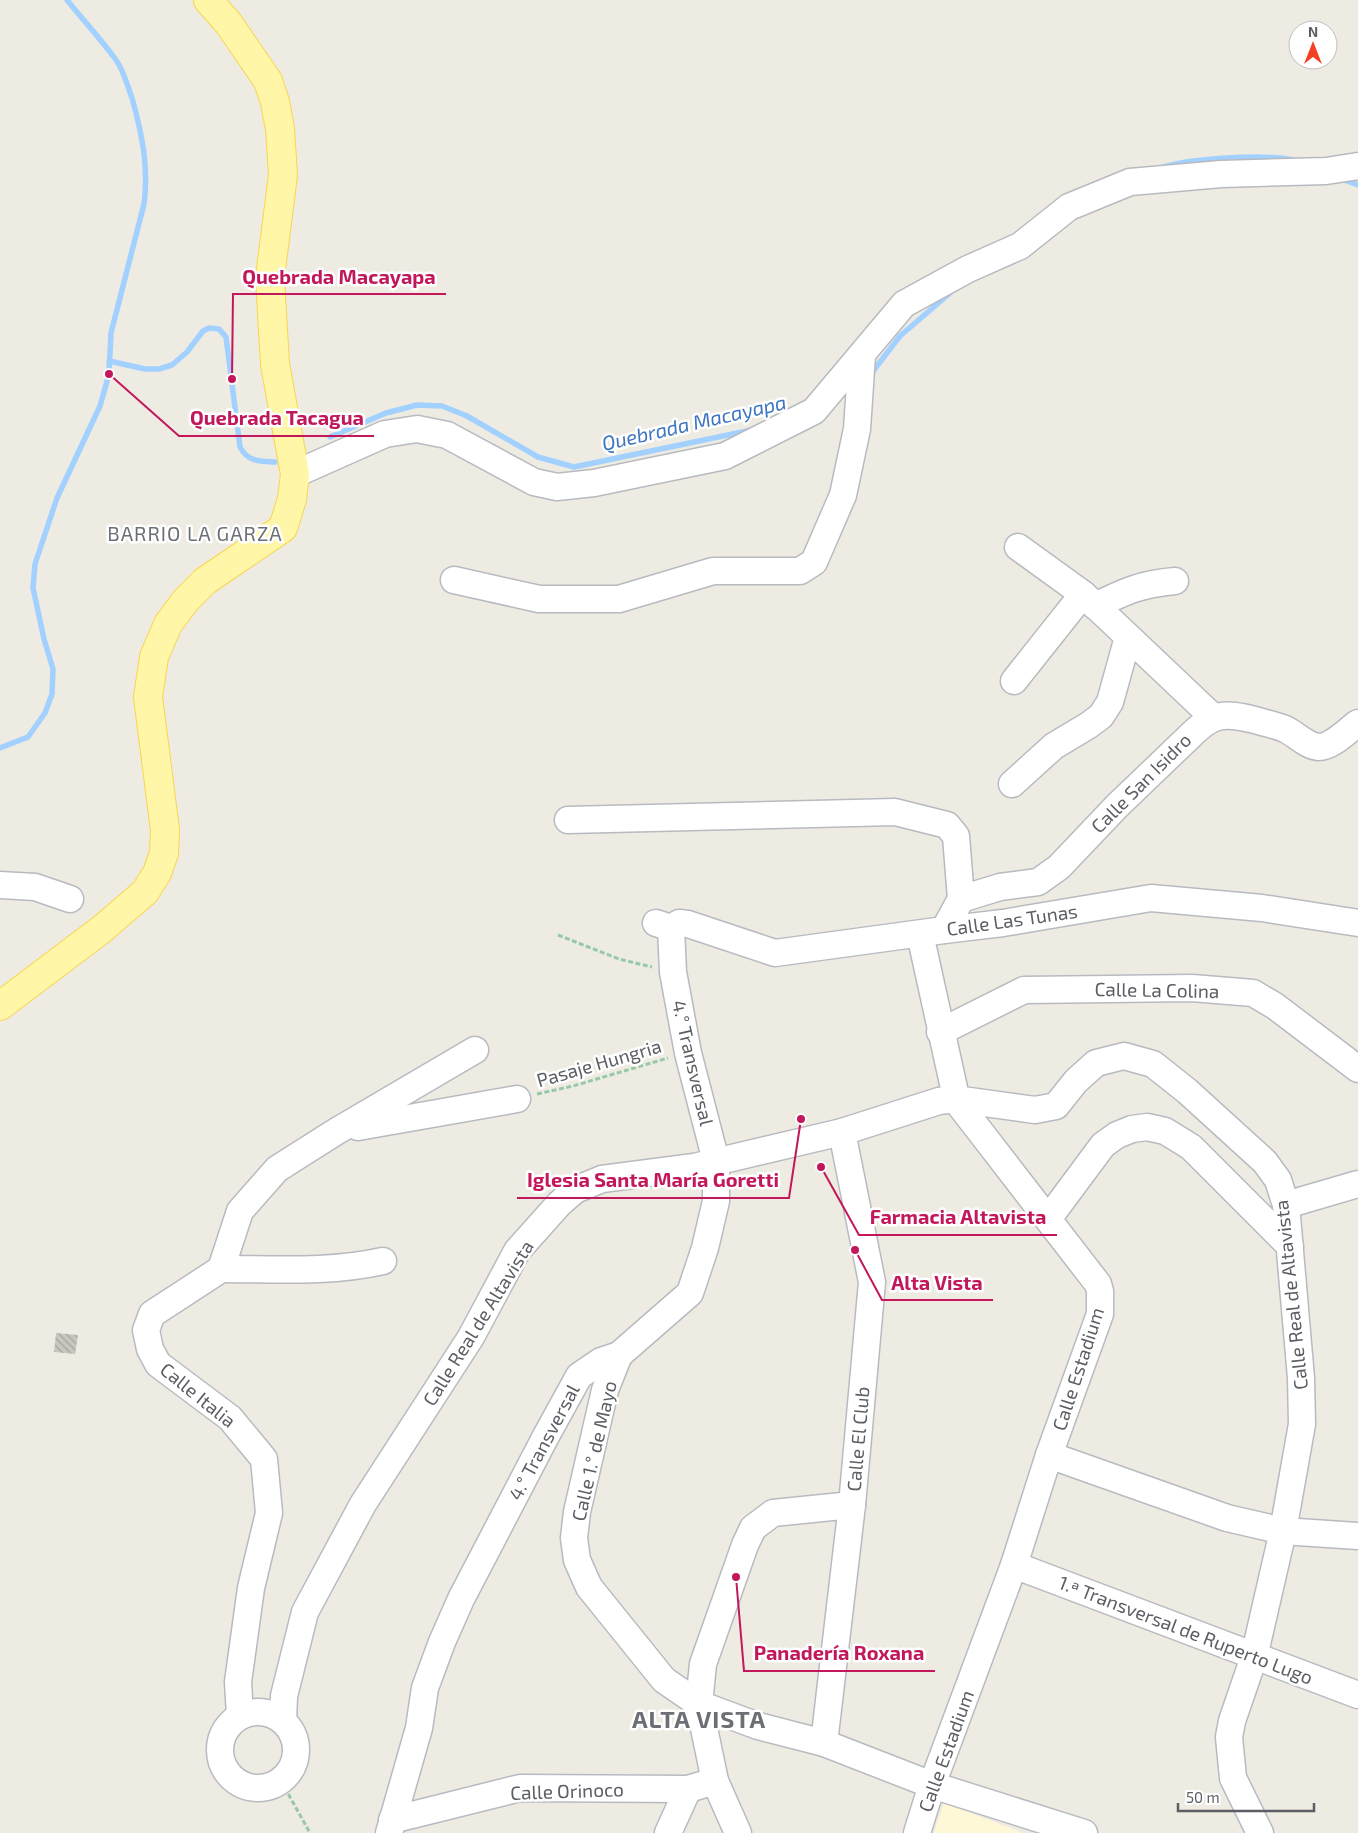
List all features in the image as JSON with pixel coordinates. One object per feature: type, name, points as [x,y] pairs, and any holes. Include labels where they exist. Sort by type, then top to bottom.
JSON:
[{"type":"main road","points":[[1,1004],[102,929],[145,892],[157,873],[164,853],[165,830],[148,697],[154,657],[168,624],[186,600],[205,581],[282,528],[292,499],[295,474],[275,364],[272,324],[270,277],[283,175],[282,151],[275,102],[268,81],[257,63],[208,0]]},
{"type":"street","points":[[295,474],[385,434],[416,429],[447,435],[534,482],[557,487],[594,483],[724,456],[814,411],[904,304],[968,269],[1020,246],[1069,207],[1130,182],[1220,174],[1326,171],[1358,166]]},
{"type":"street","points":[[454,580],[539,599],[619,599],[714,571],[800,571],[814,562],[843,495],[857,429],[862,355]]},
{"type":"street","points":[[1018,546],[1089,600],[1214,718]]},
{"type":"street","points":[[1014,681],[1089,600],[1149,583],[1175,581]]},
{"type":"street","points":[[1012,784],[1054,746],[1101,716],[1110,702],[1128,637]]},
{"type":"street","name":"Calle San Isidro","points":[[961,899],[1000,887],[1038,882],[1059,867],[1117,806],[1200,725],[1214,718],[1233,714],[1285,729],[1309,744],[1318,747],[1326,746],[1358,723]]},
{"type":"street","points":[[568,820],[758,817],[895,812],[947,825],[956,836],[961,899],[932,932]]},
{"type":"street","points":[[0,885],[34,887],[70,899]]},
{"type":"street","name":"Calle Las Tunas","points":[[664,926],[679,923],[688,924],[775,953],[1003,923],[1151,898],[1262,908],[1358,923]]},
{"type":"street","name":"4.° Transversal","points":[[391,1827],[419,1728],[425,1688],[442,1642],[461,1599],[546,1436],[580,1376],[601,1361],[619,1355],[690,1293],[705,1248],[716,1201],[716,1162],[688,1053],[664,926]]},
{"type":"street","name":"Calle Estadium","points":[[917,1833],[932,1785],[1014,1565],[1049,1455],[1100,1314],[1101,1300],[1098,1284],[955,1099],[940,1032],[932,932]]},
{"type":"street","name":"Calle La Colina","points":[[940,1032],[1024,990],[1192,988],[1253,993],[1276,1006],[1358,1069]]},
{"type":"street","points":[[383,1261],[360,1266],[322,1270],[221,1268],[240,1211],[277,1169],[337,1131],[475,1050]]},
{"type":"street","name":"Calle Real de Altavista","points":[[284,1721],[284,1696],[305,1612],[363,1504],[471,1337],[517,1251],[559,1204],[575,1190],[602,1179],[694,1167],[842,1132],[939,1101],[955,1099],[1035,1110],[1056,1106],[1076,1081],[1096,1062],[1124,1056],[1153,1064],[1265,1162],[1278,1180],[1286,1206],[1301,1378],[1302,1424],[1283,1531],[1254,1657],[1232,1721],[1229,1738],[1233,1778],[1260,1833]]},
{"type":"street","points":[[337,1131],[517,1099]]},
{"type":"street","points":[[1048,1219],[1103,1146],[1117,1135],[1132,1129],[1147,1127],[1165,1131],[1191,1147],[1290,1246]]},
{"type":"street","name":"Calle El Club","points":[[738,1833],[715,1782],[699,1704],[703,1664],[745,1545],[753,1528],[773,1513],[852,1505],[872,1282],[842,1132]]},
{"type":"street","points":[[1286,1206],[1358,1184]]},
{"type":"street","name":"Calle Italia","points":[[221,1268],[152,1314],[146,1330],[150,1349],[158,1364],[230,1418],[264,1458],[268,1513],[251,1588],[238,1682],[240,1716]]},
{"type":"street","name":"Calle 1.° de Mayo","points":[[619,1355],[606,1390],[577,1512],[574,1538],[577,1560],[589,1587],[664,1680],[699,1704],[758,1726],[824,1743],[932,1785],[1058,1829],[1084,1833]]},
{"type":"street","points":[[1049,1455],[1226,1518],[1283,1531],[1358,1536]]},
{"type":"street","points":[[824,1743],[852,1505]]},
{"type":"street","name":"1.ª Transversal de Ruperto Lugo","points":[[1014,1565],[1358,1696]]},
{"type":"street","points":[[251,1712],[274,1714],[284,1721],[292,1731],[297,1744],[296,1758],[291,1771],[281,1781],[270,1786],[258,1788],[245,1785],[234,1779],[226,1770],[221,1759],[220,1746],[223,1734],[230,1724],[240,1716],[251,1712]]},
{"type":"street","name":"Calle Orinoco","points":[[391,1827],[520,1788],[688,1789],[715,1782]]},
{"type":"street","points":[[668,1833],[688,1789]]},
{"type":"path","points":[[558,935],[619,959],[673,972]]},
{"type":"path","name":"Pasaje Hungria","points":[[517,1099],[573,1086],[688,1053]]},
{"type":"path","points":[[281,1781],[310,1833]]},
{"type":"shaded area","points":[[944,1803],[1023,1833],[934,1833]]},
{"type":"building","points":[[56,1333],[78,1335],[75,1354],[54,1352]]},
{"type":"waterway","points":[[0,748],[28,737],[45,713],[52,694],[53,669],[44,639],[33,588],[35,564],[57,498],[100,406],[109,374],[111,333],[144,204],[146,177],[142,138],[132,98],[123,73],[110,52],[67,0]]},
{"type":"waterway","name":"Quebrada Macayapa","points":[[1161,168],[1208,159],[1265,157],[1293,160]]},
{"type":"waterway","name":"Quebrada Macayapa","points":[[1339,178],[1358,185]]},
{"type":"waterway","name":"Quebrada Macayapa","points":[[870,375],[900,336],[950,293]]},
{"type":"waterway","name":"Quebrada Macayapa","points":[[109,361],[145,369],[159,369],[172,365],[187,352],[203,331],[209,328],[219,329],[226,337],[240,447],[250,458],[259,461],[275,462]]},
{"type":"waterway","name":"Quebrada Macayapa","points":[[330,437],[386,413],[417,405],[442,406],[467,416],[538,457],[574,467],[752,430]]},
{"type":"place","name":"Quebrada Tacagua","points":[[109,374]]},
{"type":"place","name":"Quebrada Macayapa","points":[[232,379]]},
{"type":"place","name":"Iglesia Santa María Goretti","points":[[801,1119]]},
{"type":"place","name":"Farmacia Altavista","points":[[821,1167]]},
{"type":"place","name":"Alta Vista","points":[[855,1250]]},
{"type":"place","name":"Panadería Roxana","points":[[736,1577]]},
{"type":"district","name":"BARRIO LA GARZA","points":[[195,534]]},
{"type":"district","name":"ALTA VISTA","points":[[699,1720]]}]
